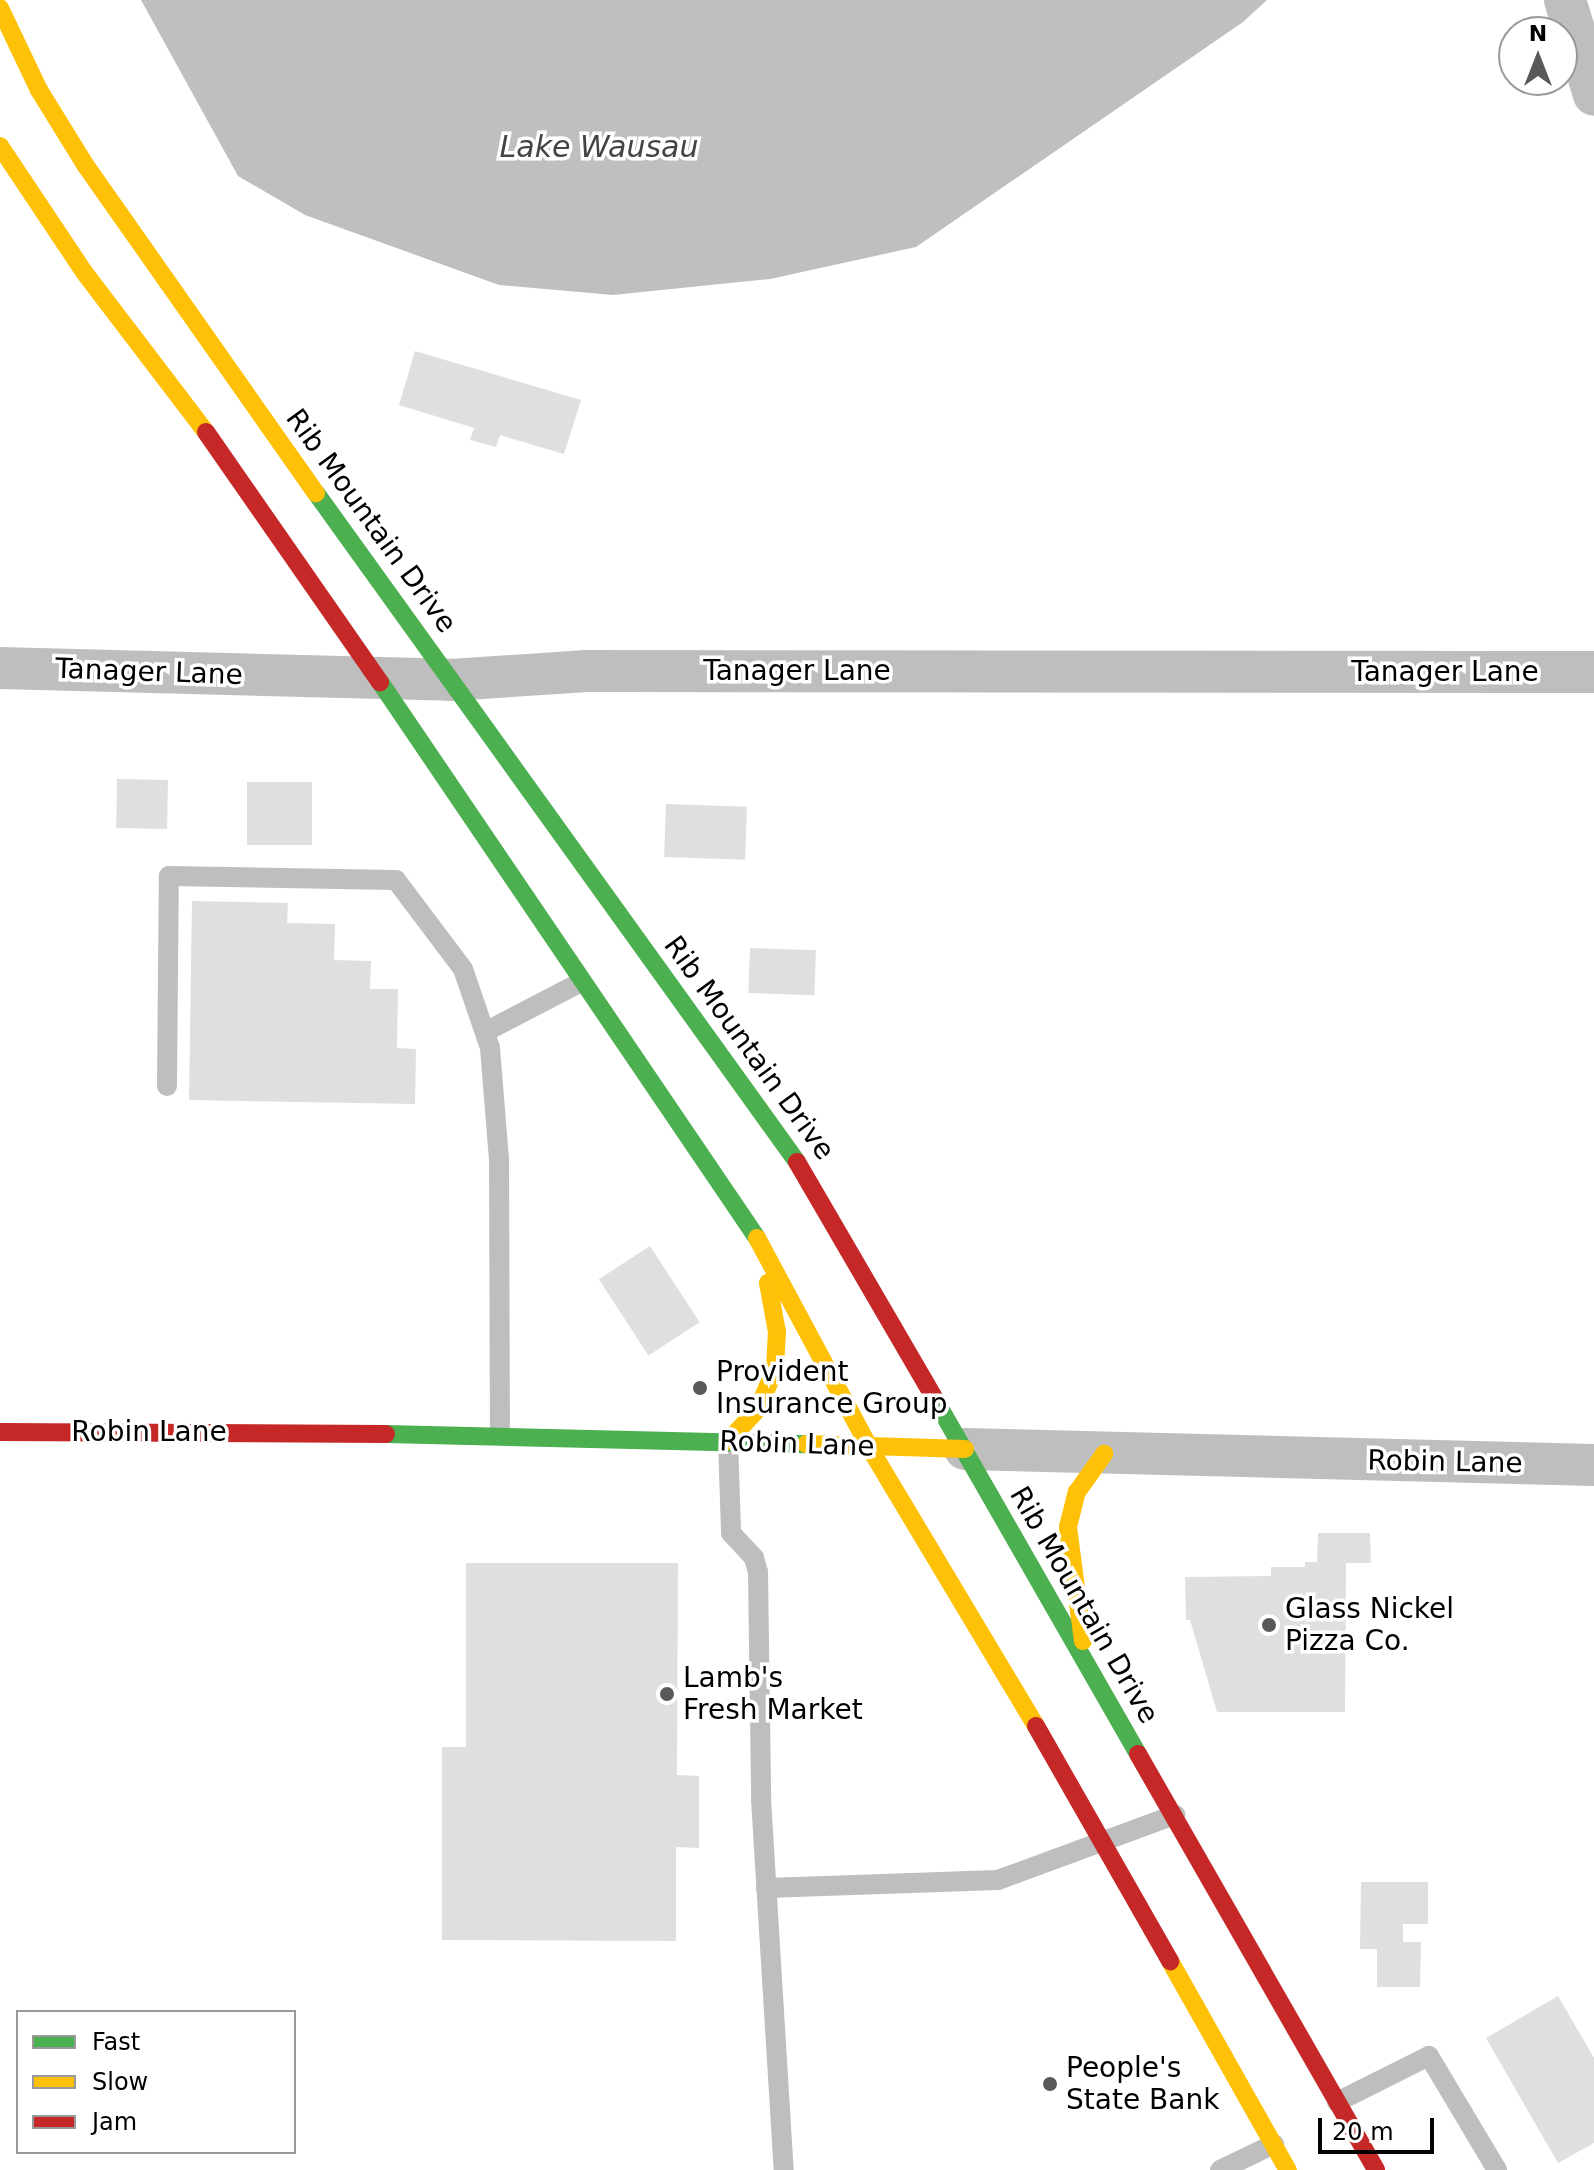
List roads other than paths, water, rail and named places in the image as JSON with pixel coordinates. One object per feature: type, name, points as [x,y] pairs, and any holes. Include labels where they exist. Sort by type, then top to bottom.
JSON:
[{"type":"main road","name":"Rib Mountain Drive","points":[[0,8],[39,90],[95,179],[808,1177],[965,1449],[1090,1679],[1175,1815],[1376,2170]]},
{"type":"main road","points":[[0,146],[84,272],[173,385],[378,679],[755,1234],[869,1447],[1101,1840],[1288,2170]]},
{"type":"main road","points":[[728,1441],[763,1401],[777,1359],[776,1319],[755,1234]]},
{"type":"main road","name":"Robin Lane","points":[[0,1432],[500,1434],[965,1449]]},
{"type":"main road","points":[[1090,1679],[1067,1540],[1077,1492],[1104,1454]]},
{"type":"street","points":[[1565,0],[1594,95]]},
{"type":"street","name":"Tanager Lane","points":[[0,668],[451,680],[587,671],[1594,672]]},
{"type":"street","name":"Robin Lane","points":[[965,1449],[1594,1465]]},
{"type":"lane","points":[[167,1086],[169,876],[396,880],[449,943],[474,993],[485,1032],[499,1159],[500,1434]]},
{"type":"lane","points":[[485,1032],[581,982]]},
{"type":"lane","points":[[728,1441],[731,1533],[754,1558],[758,1572],[766,1888],[784,2170]]},
{"type":"lane","points":[[766,1888],[998,1880],[1175,1815]]},
{"type":"lane","points":[[1337,2102],[1429,2056],[1497,2170]]},
{"type":"lane","points":[[1220,2170],[1274,2144]]},
{"type":"water","name":"Lake Wausau","points":[[141,0],[1267,0],[1243,22],[916,247],[770,279],[613,295],[499,285],[305,215],[238,176]]},
{"type":"place","name":"Provident Insurance Group","points":[[700,1388]]},
{"type":"place","name":"Glass Nickel Pizza Co.","points":[[1269,1625]]},
{"type":"place","name":"Lamb's Fresh Market","points":[[667,1694]]},
{"type":"place","name":"People's State Bank","points":[[1050,2084]]}]
